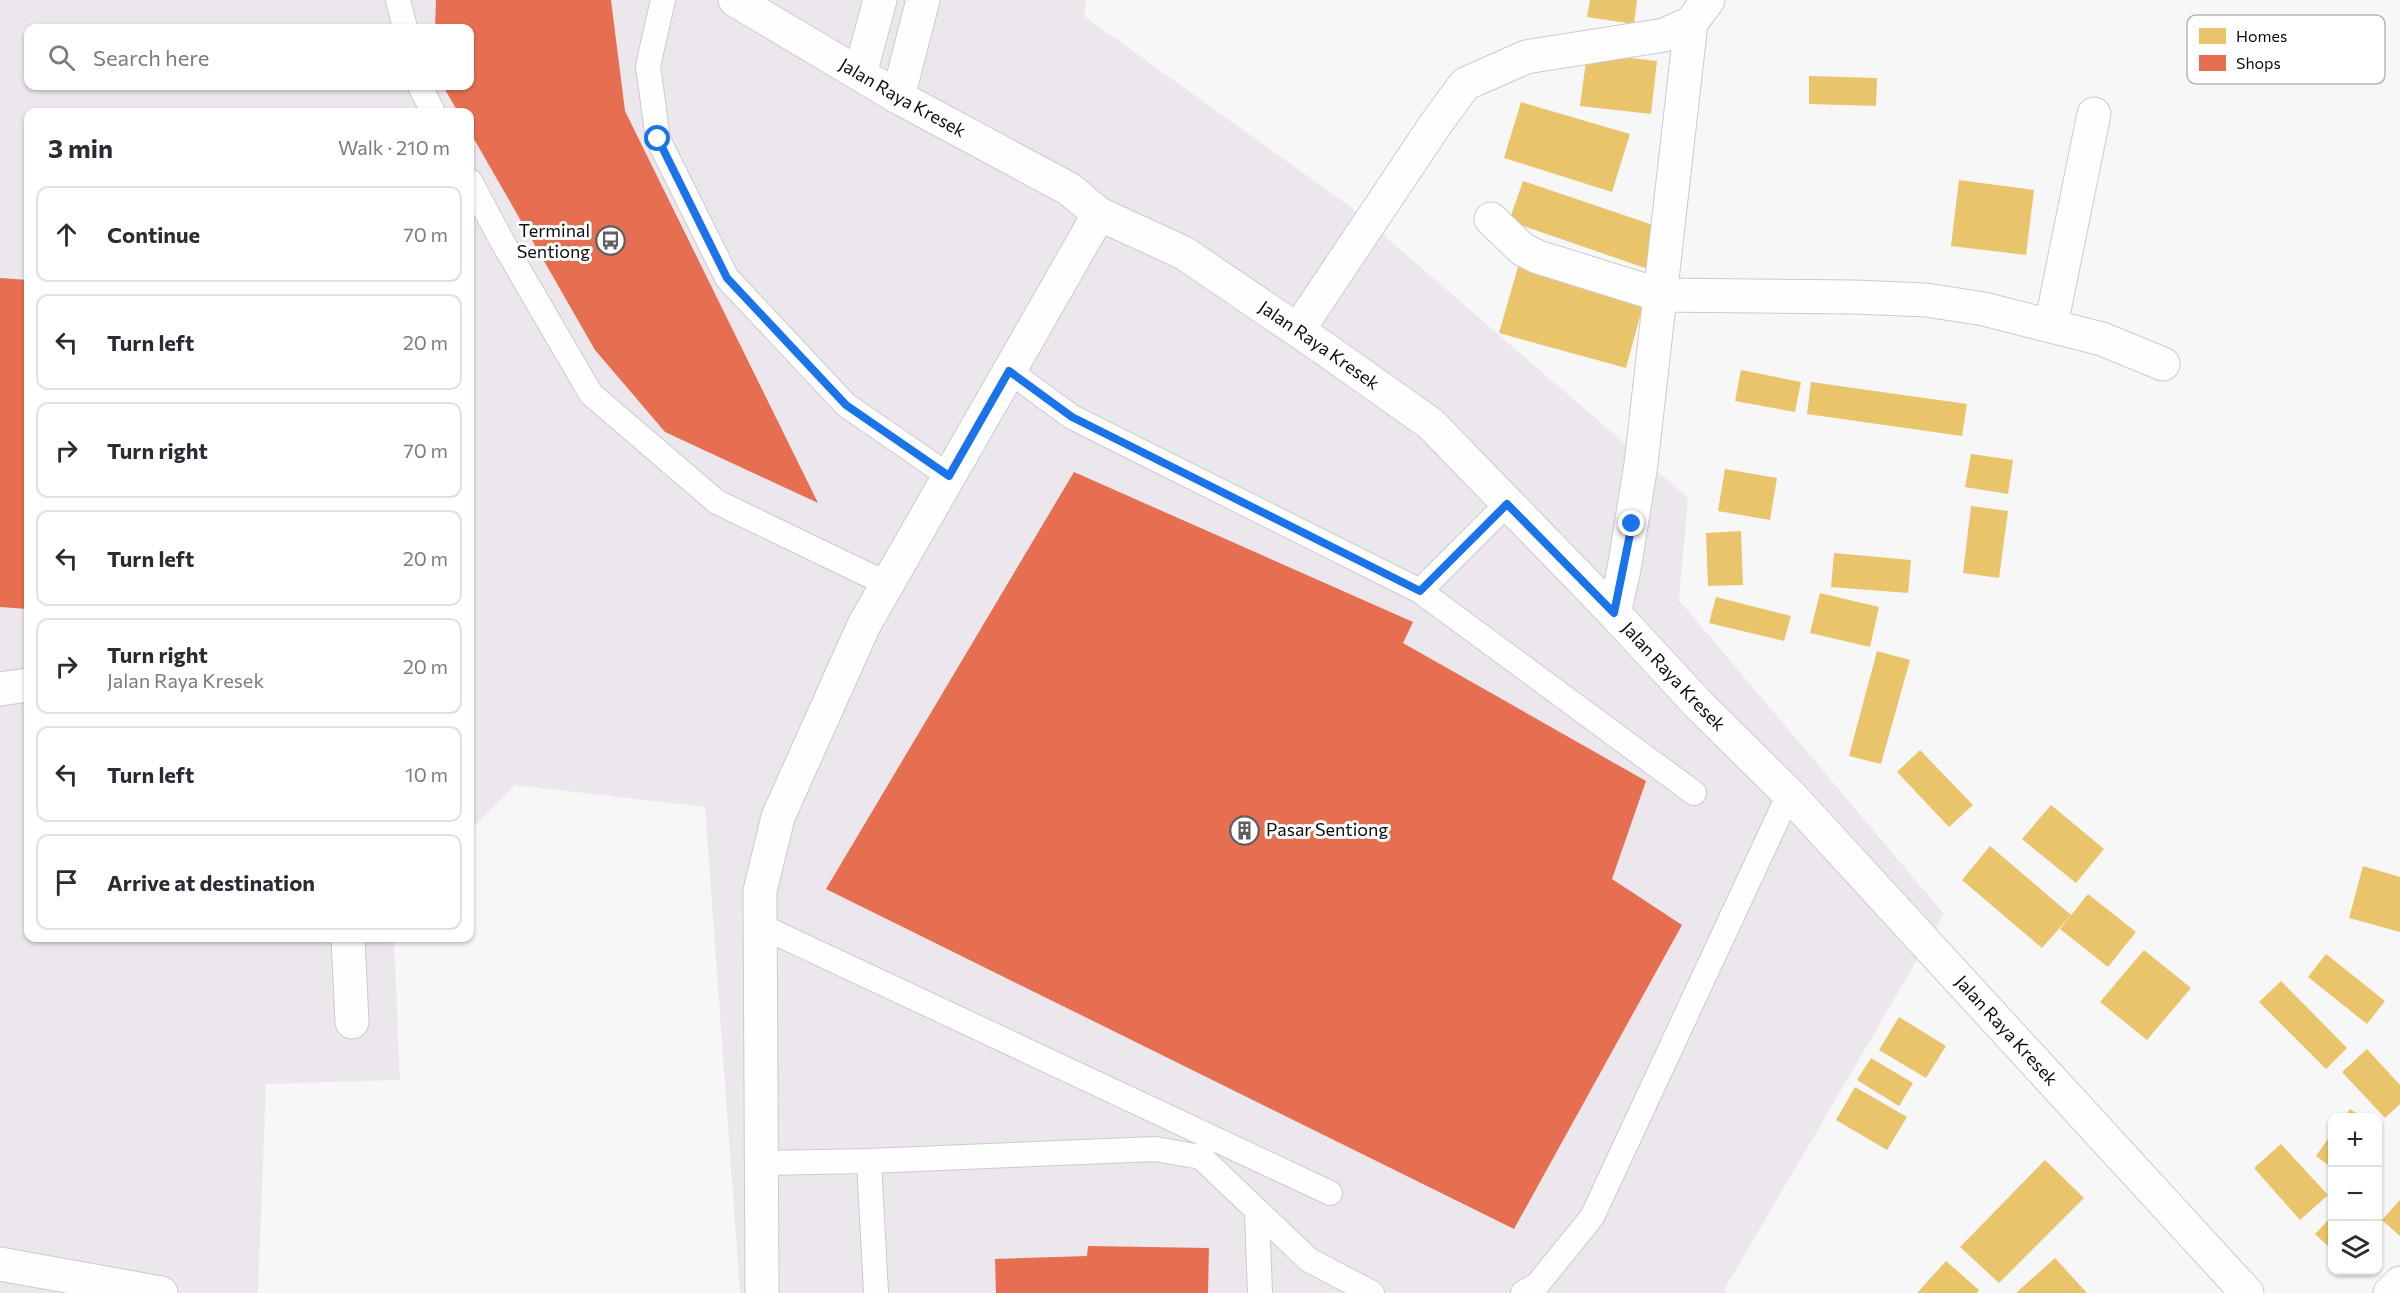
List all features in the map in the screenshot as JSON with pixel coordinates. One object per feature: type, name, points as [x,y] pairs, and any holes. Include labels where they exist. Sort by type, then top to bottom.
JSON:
[{"type":"street","name":"Jalan Raya Kresek","points":[[735,0],[898,98],[1069,189],[1099,214],[1184,253],[1431,424],[1614,613],[1698,704],[1789,794],[2247,1293]]},
{"type":"street","points":[[860,74],[880,0]]},
{"type":"street","points":[[898,98],[923,0]]},
{"type":"street","points":[[1614,613],[1624,568],[1641,464],[1660,295],[1699,12]]},
{"type":"street","points":[[1298,330],[1435,124],[1465,84],[1526,57],[1664,35],[1699,12]]},
{"type":"street","points":[[2051,325],[2094,114]]},
{"type":"street","points":[[762,1293],[760,891],[778,817],[864,625],[1099,214]]},
{"type":"street","points":[[1491,219],[1522,249],[1538,257],[1660,295],[1926,300],[1984,309],[2051,325],[2102,339],[2163,364]]},
{"type":"street","points":[[0,689],[24,686]]},
{"type":"street","points":[[348,942],[352,1022]]},
{"type":"street","points":[[0,1264],[161,1293]]},
{"type":"street","points":[[2390,1293],[2400,1284]]},
{"type":"lane","points":[[398,0],[404,24]]},
{"type":"lane","points":[[663,0],[648,66],[658,139],[727,278],[846,405],[949,476]]},
{"type":"lane","points":[[422,90],[431,108]]},
{"type":"lane","points":[[474,188],[591,394],[717,502],[887,584]]},
{"type":"lane","points":[[1009,371],[1072,417],[1420,591],[1694,793]]},
{"type":"lane","points":[[1420,591],[1507,504]]},
{"type":"lane","points":[[1523,1293],[1537,1285],[1592,1217],[1789,794]]},
{"type":"lane","points":[[761,926],[1330,1193]]},
{"type":"lane","points":[[761,1163],[869,1161],[1155,1149],[1201,1157],[1309,1260],[1372,1293]]},
{"type":"lane","points":[[869,1161],[876,1293]]},
{"type":"lane","points":[[1257,1212],[1260,1293]]},
{"type":"shaded area","points":[[0,0],[1086,0],[1084,16],[1352,208],[1688,498],[1679,600],[1944,914],[1724,1290],[1729,1293],[740,1293],[705,807],[515,785],[474,826],[474,108],[24,108],[24,942],[394,942],[400,1080],[266,1084],[258,1293],[0,1293]]},
{"type":"building: Homes","points":[[1590,0],[1637,0],[1634,24],[1587,17]]},
{"type":"building: Homes","points":[[1587,53],[1657,61],[1651,114],[1580,106]]},
{"type":"building: Homes","points":[[1809,76],[1877,78],[1876,106],[1809,104]]},
{"type":"building: Homes","points":[[1521,102],[1630,134],[1612,192],[1504,158]]},
{"type":"building: Homes","points":[[1959,180],[2034,190],[2026,255],[1951,246]]},
{"type":"building: Homes","points":[[1523,181],[1662,228],[1648,269],[1509,221]]},
{"type":"building: Homes","points":[[1518,267],[1644,302],[1626,368],[1499,333]]},
{"type":"building: Homes","points":[[1741,370],[1801,382],[1795,412],[1735,401]]},
{"type":"building: Homes","points":[[1811,382],[1967,404],[1962,436],[1807,414]]},
{"type":"building: Homes","points":[[1971,454],[2013,460],[2008,494],[1965,487]]},
{"type":"building: Homes","points":[[1725,469],[1777,478],[1770,520],[1718,511]]},
{"type":"building: Homes","points":[[1971,506],[2008,511],[1999,578],[1963,573]]},
{"type":"building: Homes","points":[[1741,531],[1743,585],[1708,586],[1706,533]]},
{"type":"building: Homes","points":[[1834,553],[1911,560],[1908,593],[1831,587]]},
{"type":"building: Homes","points":[[1820,593],[1879,607],[1870,647],[1810,633]]},
{"type":"building: Homes","points":[[1716,597],[1791,616],[1784,641],[1709,623]]},
{"type":"building: Homes","points":[[1877,651],[1910,660],[1881,764],[1849,756]]},
{"type":"building: Homes","points":[[1920,750],[1973,805],[1949,827],[1897,772]]},
{"type":"building: Homes","points":[[2051,805],[2104,849],[2076,883],[2022,839]]},
{"type":"building: Homes","points":[[1990,846],[2071,915],[2042,948],[1962,880]]},
{"type":"building: Homes","points":[[2363,866],[2400,877],[2400,932],[2349,918]]},
{"type":"building: Homes","points":[[2088,894],[2136,932],[2108,967],[2060,929]]},
{"type":"building: Homes","points":[[2144,950],[2191,988],[2147,1040],[2100,1002]]},
{"type":"building: Homes","points":[[2326,954],[2385,1001],[2367,1024],[2308,977]]},
{"type":"building: Homes","points":[[2281,981],[2347,1048],[2326,1069],[2259,1002]]},
{"type":"building: Homes","points":[[1899,1017],[1946,1046],[1926,1078],[1879,1050]]},
{"type":"building: Homes","points":[[2367,1049],[2400,1085],[2400,1104],[2385,1118],[2342,1072]]},
{"type":"building: Homes","points":[[1871,1058],[1913,1083],[1899,1106],[1857,1080]]},
{"type":"building: Homes","points":[[1855,1087],[1907,1117],[1887,1150],[1836,1120]]},
{"type":"building: Homes","points":[[2328,1139],[2328,1165],[2316,1156]]},
{"type":"building: Homes","points":[[2281,1144],[2328,1195],[2300,1220],[2254,1168]]},
{"type":"building: Homes","points":[[2045,1160],[2084,1198],[1999,1283],[1960,1247]]},
{"type":"building: Homes","points":[[2400,1200],[2400,1236],[2382,1220]]},
{"type":"building: Homes","points":[[2328,1220],[2328,1246],[2315,1234]]},
{"type":"building: Homes","points":[[2055,1258],[2087,1293],[2016,1293]]},
{"type":"building: Homes","points":[[1946,1261],[1979,1290],[1977,1293],[1917,1293]]},
{"type":"building: Shops","name":"Terminal Sentiong","points":[[436,0],[611,0],[625,111],[818,503],[665,432],[595,350],[474,139],[474,108],[456,108],[445,90],[474,90],[474,24],[435,24]]},
{"type":"building: Shops","points":[[0,278],[24,280],[24,609],[0,607]]},
{"type":"building: Shops","name":"Pasar Sentiong","points":[[1074,472],[1413,622],[1403,643],[1646,781],[1612,879],[1682,925],[1514,1229],[826,889]]},
{"type":"building: Shops","points":[[1088,1246],[1209,1248],[1208,1293],[996,1293],[995,1259],[1087,1256]]},
{"type":"place","name":"Terminal Sentiong","points":[[611,241]]},
{"type":"place","name":"Pasar Sentiong","points":[[1245,830]]},
{"type":"route","points":[[658,139],[727,278],[846,405],[949,476],[1009,371],[1072,417],[1420,591],[1507,504],[1614,613],[1632,524]]}]
